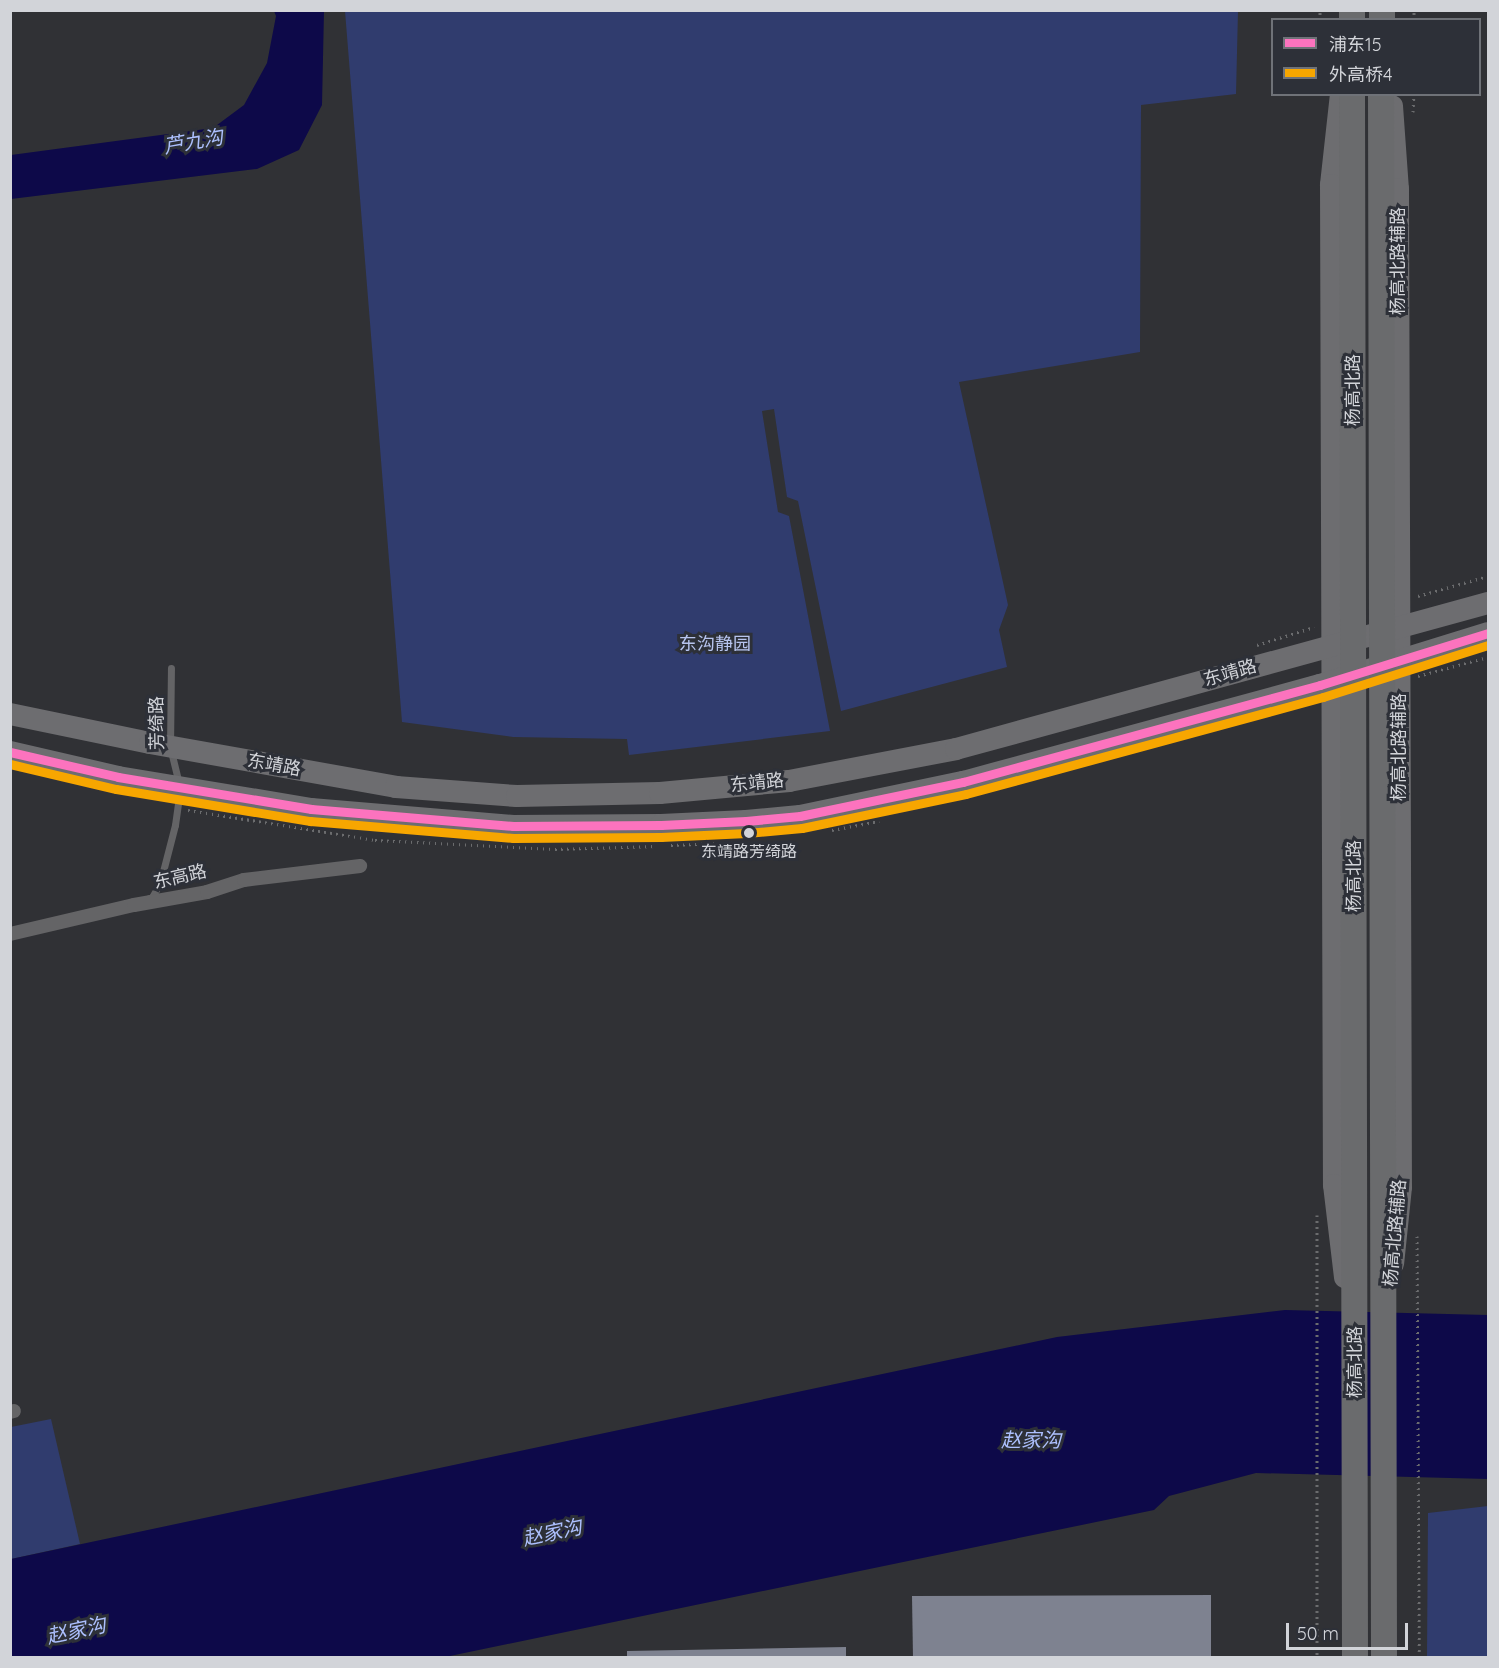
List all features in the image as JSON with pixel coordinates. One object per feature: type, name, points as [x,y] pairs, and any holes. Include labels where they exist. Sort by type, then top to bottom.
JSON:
[{"type":"highway","name":"杨高北路","points":[[1352,96],[1355,1658]]},
{"type":"highway","name":"杨高北路","points":[[1381,96],[1384,1658]]},
{"type":"main road","points":[[1341,96],[1331,185],[1333,621],[1326,646],[1333,681],[1334,1185],[1355,1362]]},
{"type":"main road","name":"杨高北路辅路","points":[[1383,1364],[1401,1188],[1398,189],[1391,96]]},
{"type":"main road","name":"东靖路","points":[[10,714],[170,747],[396,787],[517,796],[660,793],[789,781],[956,749],[1488,603]]},
{"type":"main road","name":"东靖路","points":[[10,752],[118,777],[311,809],[513,826],[660,825],[789,817],[963,782],[1333,681],[1488,633]]},
{"type":"street","name":"东高路","points":[[10,934],[134,905],[207,892],[244,880],[360,866]]},
{"type":"lane","name":"芳绮路","points":[[134,905],[152,897],[160,883],[175,825],[180,788],[170,747],[171,668]]},
{"type":"path","points":[[1399,602],[1488,576]]},
{"type":"path","points":[[1257,645],[1333,621]]},
{"type":"path","points":[[1317,1213],[1317,1658]]},
{"type":"path","points":[[1417,1234],[1419,1658]]},
{"type":"green space","name":"东沟静园","points":[[345,11],[1238,11],[1236,94],[1141,105],[1140,352],[959,382],[1008,605],[999,630],[1007,667],[841,711],[798,501],[787,497],[774,409],[762,411],[778,512],[789,516],[830,731],[629,755],[627,739],[513,737],[402,722]]},
{"type":"green space","points":[[51,1419],[80,1544],[11,1559],[11,1427]]},
{"type":"green space","points":[[1488,1506],[1488,1657],[1427,1657],[1428,1513]]},
{"type":"water","name":"芦九沟","points":[[274,11],[324,11],[322,105],[299,150],[257,169],[11,199],[11,155],[213,128],[244,105],[267,63],[276,16]]},
{"type":"water","name":"赵家沟","points":[[1285,1310],[1488,1315],[1488,1479],[1256,1473],[1169,1496],[1154,1510],[445,1657],[11,1658],[11,1559],[1057,1337]]},
{"type":"building","points":[[1211,1595],[1211,1658],[913,1658],[912,1596]]},
{"type":"building","points":[[846,1647],[846,1658],[627,1658],[627,1651]]},
{"type":"transit line","name":"浦东15","points":[[10,752],[118,777],[311,809],[513,826],[661,825],[746,821],[800,816],[963,782],[1320,685],[1488,633]]},
{"type":"transit line","name":"外高桥4","points":[[10,764],[116,789],[310,821],[513,838],[661,837],[747,833],[802,828],[966,794],[1323,697],[1488,645]]},
{"type":"place","name":"东靖路芳绮路","points":[[749,833]]}]
